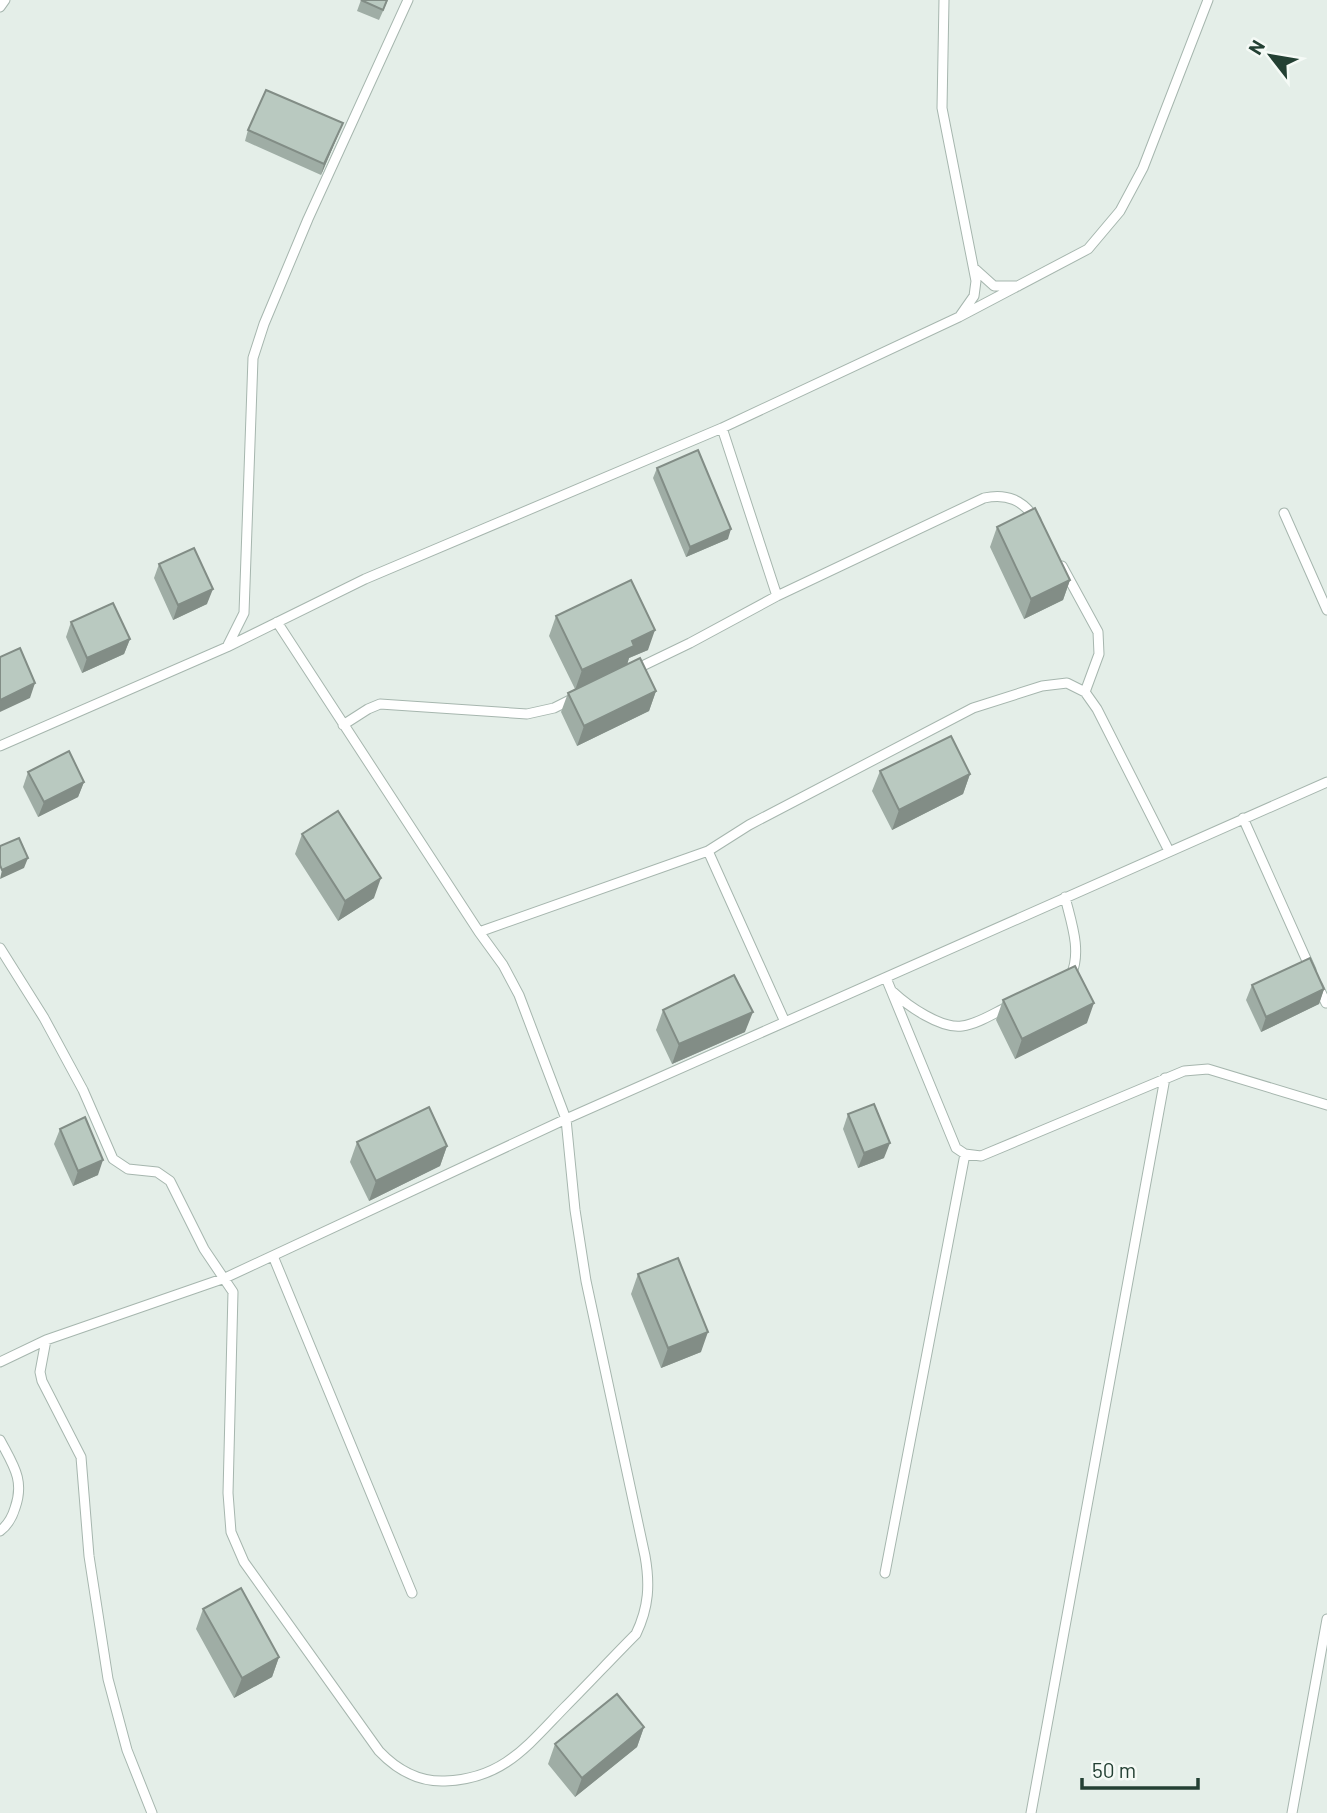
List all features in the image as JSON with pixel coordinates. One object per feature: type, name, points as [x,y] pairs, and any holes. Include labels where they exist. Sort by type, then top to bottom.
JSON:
[{"type":"lane","points":[[0,7],[5,0]]},
{"type":"lane","points":[[227,647],[244,613],[253,358],[264,324],[308,219],[408,0]]},
{"type":"lane","points":[[944,0],[942,108],[976,288],[974,296],[959,317]]},
{"type":"lane","points":[[0,746],[227,647],[365,579],[722,428],[959,317],[1088,249],[1119,211],[1143,168],[1208,0]]},
{"type":"lane","points":[[974,268],[994,286],[1019,286]]},
{"type":"lane","points":[[722,428],[777,596]]},
{"type":"lane","points":[[628,673],[777,596],[984,498],[1001,495],[1015,499],[1028,509],[1041,529]]},
{"type":"lane","points":[[1284,513],[1327,610]]},
{"type":"lane","points":[[1055,552],[1098,632],[1099,654],[1085,692]]},
{"type":"lane","points":[[0,948],[44,1018],[83,1090],[113,1159],[128,1169],[157,1172],[170,1181],[204,1250],[231,1287],[234,1300],[228,1493],[231,1532],[240,1555],[379,1752],[391,1764],[418,1778],[435,1782],[467,1781],[488,1774],[526,1747],[636,1633],[644,1618],[648,1600],[649,1582],[645,1556],[586,1281],[575,1210],[566,1119],[519,995],[503,965],[277,622]]},
{"type":"lane","points":[[479,932],[708,851],[749,825],[973,708],[1042,686],[1067,683],[1085,692],[1097,709],[1169,851]]},
{"type":"lane","points":[[343,725],[380,704],[527,714],[554,708],[579,696]]},
{"type":"lane","points":[[0,1362],[46,1340],[225,1278],[566,1119],[1327,782]]},
{"type":"lane","points":[[1242,818],[1326,1003]]},
{"type":"lane","points":[[708,851],[785,1022]]},
{"type":"lane","points":[[1056,983],[1070,975],[1076,962],[1074,932],[1065,897]]},
{"type":"lane","points":[[886,978],[902,1001],[932,1018],[954,1026],[972,1023],[1020,1000]]},
{"type":"lane","points":[[886,978],[956,1148],[965,1154],[981,1156],[1184,1071],[1208,1069],[1327,1105]]},
{"type":"lane","points":[[1031,1813],[1165,1079]]},
{"type":"lane","points":[[884,1573],[965,1154]]},
{"type":"lane","points":[[273,1255],[412,1593]]},
{"type":"lane","points":[[46,1340],[40,1372],[42,1381],[81,1457],[89,1556],[115,1712],[152,1813]]},
{"type":"lane","points":[[0,1440],[20,1485],[20,1496],[13,1517],[0,1531]]},
{"type":"lane","points":[[1292,1813],[1327,1619]]},
{"type":"building","points":[[361,0],[387,0],[383,10]]},
{"type":"building","points":[[266,90],[343,123],[324,164],[248,130]]},
{"type":"building","points":[[698,450],[731,529],[690,547],[657,468]]},
{"type":"building","points":[[1035,508],[1070,580],[1031,599],[997,527]]},
{"type":"building","points":[[194,548],[213,589],[178,605],[159,564]]},
{"type":"building","points":[[631,580],[655,630],[632,641],[634,646],[582,670],[556,616]]},
{"type":"building","points":[[113,603],[130,639],[87,658],[71,622]]},
{"type":"building","points":[[20,648],[35,683],[0,700],[0,657]]},
{"type":"building","points":[[640,658],[656,691],[584,726],[568,693]]},
{"type":"building","points":[[951,736],[970,774],[899,810],[880,771]]},
{"type":"building","points":[[69,751],[84,782],[44,802],[28,772]]},
{"type":"building","points":[[338,811],[381,878],[345,901],[302,834]]},
{"type":"building","points":[[19,838],[28,858],[2,870],[0,846]]},
{"type":"building","points":[[1310,958],[1324,989],[1266,1017],[1252,985]]},
{"type":"building","points":[[1075,966],[1094,1003],[1022,1039],[1003,1000]]},
{"type":"building","points":[[734,975],[753,1012],[679,1044],[663,1010]]},
{"type":"building","points":[[874,1104],[890,1143],[864,1153],[848,1114]]},
{"type":"building","points":[[429,1107],[447,1146],[376,1181],[357,1142]]},
{"type":"building","points":[[85,1117],[103,1160],[78,1171],[60,1129]]},
{"type":"building","points":[[678,1258],[708,1332],[668,1348],[638,1274]]},
{"type":"building","points":[[241,1588],[279,1657],[242,1678],[203,1609]]},
{"type":"building","points":[[617,1694],[644,1727],[582,1778],[555,1744]]}]
